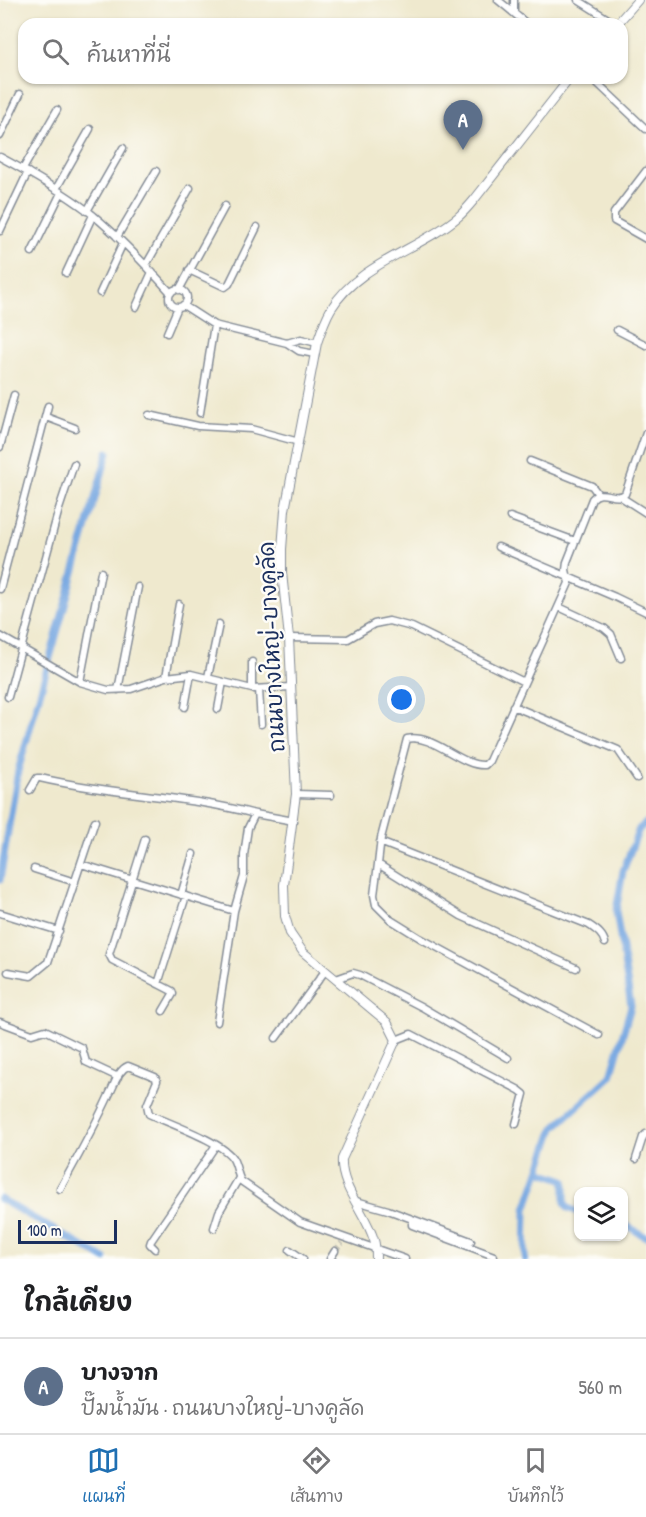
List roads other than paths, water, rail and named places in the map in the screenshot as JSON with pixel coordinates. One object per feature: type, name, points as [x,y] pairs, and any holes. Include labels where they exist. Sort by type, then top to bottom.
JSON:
[{"type":"street","points":[[498,0],[520,18]]},
{"type":"street","points":[[514,0],[514,12]]},
{"type":"street","points":[[578,0],[606,18]]},
{"type":"street","points":[[622,18],[638,0]]},
{"type":"street","name":"ถนนบางใหญ่-บางคูลัด","points":[[396,1040],[387,1022],[303,952],[293,938],[285,916],[284,885],[296,794],[289,638],[282,549],[285,510],[317,343],[323,324],[340,296],[369,272],[457,217],[474,200],[565,84]]},
{"type":"street","points":[[598,84],[646,129]]},
{"type":"street","points":[[0,136],[20,94]]},
{"type":"street","points":[[0,231],[26,171],[57,110]]},
{"type":"street","points":[[32,252],[90,129]]},
{"type":"street","points":[[66,273],[90,213],[123,148]]},
{"type":"street","points":[[0,157],[59,191],[90,213],[146,265],[171,292],[170,302],[214,325],[287,343],[299,351],[315,354]]},
{"type":"street","points":[[117,237],[156,171]]},
{"type":"street","points":[[646,171],[613,217],[614,221],[646,239]]},
{"type":"street","points":[[146,265],[190,188]]},
{"type":"street","points":[[179,290],[225,206]]},
{"type":"street","points":[[189,270],[225,287],[229,284],[257,227]]},
{"type":"street","points":[[100,292],[123,243]]},
{"type":"street","points":[[136,307],[152,272]]},
{"type":"street","points":[[167,333],[186,297],[179,290],[171,292]]},
{"type":"street","points":[[200,413],[214,325]]},
{"type":"street","points":[[617,330],[646,345]]},
{"type":"street","points":[[287,343],[301,339],[317,343]]},
{"type":"street","points":[[0,447],[14,395]]},
{"type":"street","points":[[0,589],[48,406]]},
{"type":"street","points":[[149,415],[207,427],[251,429],[299,442]]},
{"type":"street","points":[[45,417],[75,428]]},
{"type":"street","points":[[621,497],[627,491],[646,434]]},
{"type":"street","points":[[530,461],[592,486],[598,494],[621,497],[646,513]]},
{"type":"street","points":[[8,697],[58,509],[74,464]]},
{"type":"street","points":[[598,494],[592,499],[567,562],[569,583],[489,761],[485,765],[477,765],[444,749],[414,738],[407,739],[381,842],[374,895],[376,905],[391,920],[599,1035]]},
{"type":"street","points":[[510,517],[575,542]]},
{"type":"street","points":[[498,547],[646,612]]},
{"type":"street","points":[[80,682],[101,572]]},
{"type":"street","points":[[118,690],[138,587]]},
{"type":"street","points":[[166,677],[179,604]]},
{"type":"street","points":[[559,607],[604,628],[610,634],[621,658]]},
{"type":"street","points":[[289,638],[348,639],[374,624],[389,621],[412,627],[524,682]]},
{"type":"street","points":[[208,677],[219,624]]},
{"type":"street","points":[[0,636],[80,682],[101,689],[118,690],[146,685],[166,677],[191,674],[256,689],[291,687]]},
{"type":"street","points":[[252,662],[261,724]]},
{"type":"street","points":[[185,707],[191,674]]},
{"type":"street","points":[[218,709],[223,682]]},
{"type":"street","points":[[513,706],[618,750],[637,778]]},
{"type":"street","points":[[30,790],[37,778],[40,778],[227,807],[294,821]]},
{"type":"street","points":[[296,794],[332,795]]},
{"type":"street","points":[[217,1023],[234,911],[244,876],[248,828],[255,814]]},
{"type":"street","points":[[8,972],[31,976],[46,965],[95,821]]},
{"type":"street","points":[[145,839],[109,957],[173,993],[163,1011]]},
{"type":"street","points":[[381,842],[589,925],[598,931],[605,943]]},
{"type":"street","points":[[158,984],[193,854]]},
{"type":"street","points":[[81,864],[234,911]]},
{"type":"street","points":[[378,864],[461,916],[576,968]]},
{"type":"street","points":[[34,869],[75,882]]},
{"type":"street","points":[[0,913],[59,931]]},
{"type":"street","points":[[276,1038],[326,971]]},
{"type":"street","points":[[336,979],[353,973],[360,975],[422,1007],[508,1058]]},
{"type":"street","points":[[0,1022],[32,1034],[45,1030],[61,1036],[82,1048],[86,1062],[118,1077]]},
{"type":"street","points":[[376,1259],[374,1238],[343,1173],[342,1158],[396,1040],[411,1034],[519,1090],[524,1094],[516,1124]]},
{"type":"street","points":[[60,1189],[98,1121],[118,1077],[123,1068],[128,1066],[155,1077],[156,1087],[147,1105],[149,1114],[216,1145],[231,1156],[239,1178],[289,1216],[344,1240],[405,1259]]},
{"type":"street","points":[[636,1159],[644,1133],[646,1134]]},
{"type":"street","points":[[155,1249],[150,1244],[151,1241],[216,1145]]},
{"type":"street","points":[[214,1228],[219,1212],[239,1178]]},
{"type":"street","points":[[356,1201],[471,1241]]},
{"type":"street","points":[[412,1220],[411,1225],[494,1256]]},
{"type":"street","points":[[290,1250],[303,1259]]},
{"type":"street","points":[[330,1259],[335,1251]]},
{"type":"waterway","points":[[0,880],[18,771],[108,452]]},
{"type":"waterway","points":[[525,1259],[526,1209],[554,1128],[611,1076],[631,1006],[616,911],[623,871],[639,829],[646,823]]},
{"type":"waterway","points":[[539,1171],[565,1180],[565,1202],[568,1208],[574,1210]]},
{"type":"waterway","points":[[0,1199],[105,1259]]},
{"type":"waterway","points":[[628,1226],[646,1237]]},
{"type":"tunnel","points":[[335,1251],[342,1243]]},
{"type":"place","name":"บางจาก","points":[[463,150]]}]
